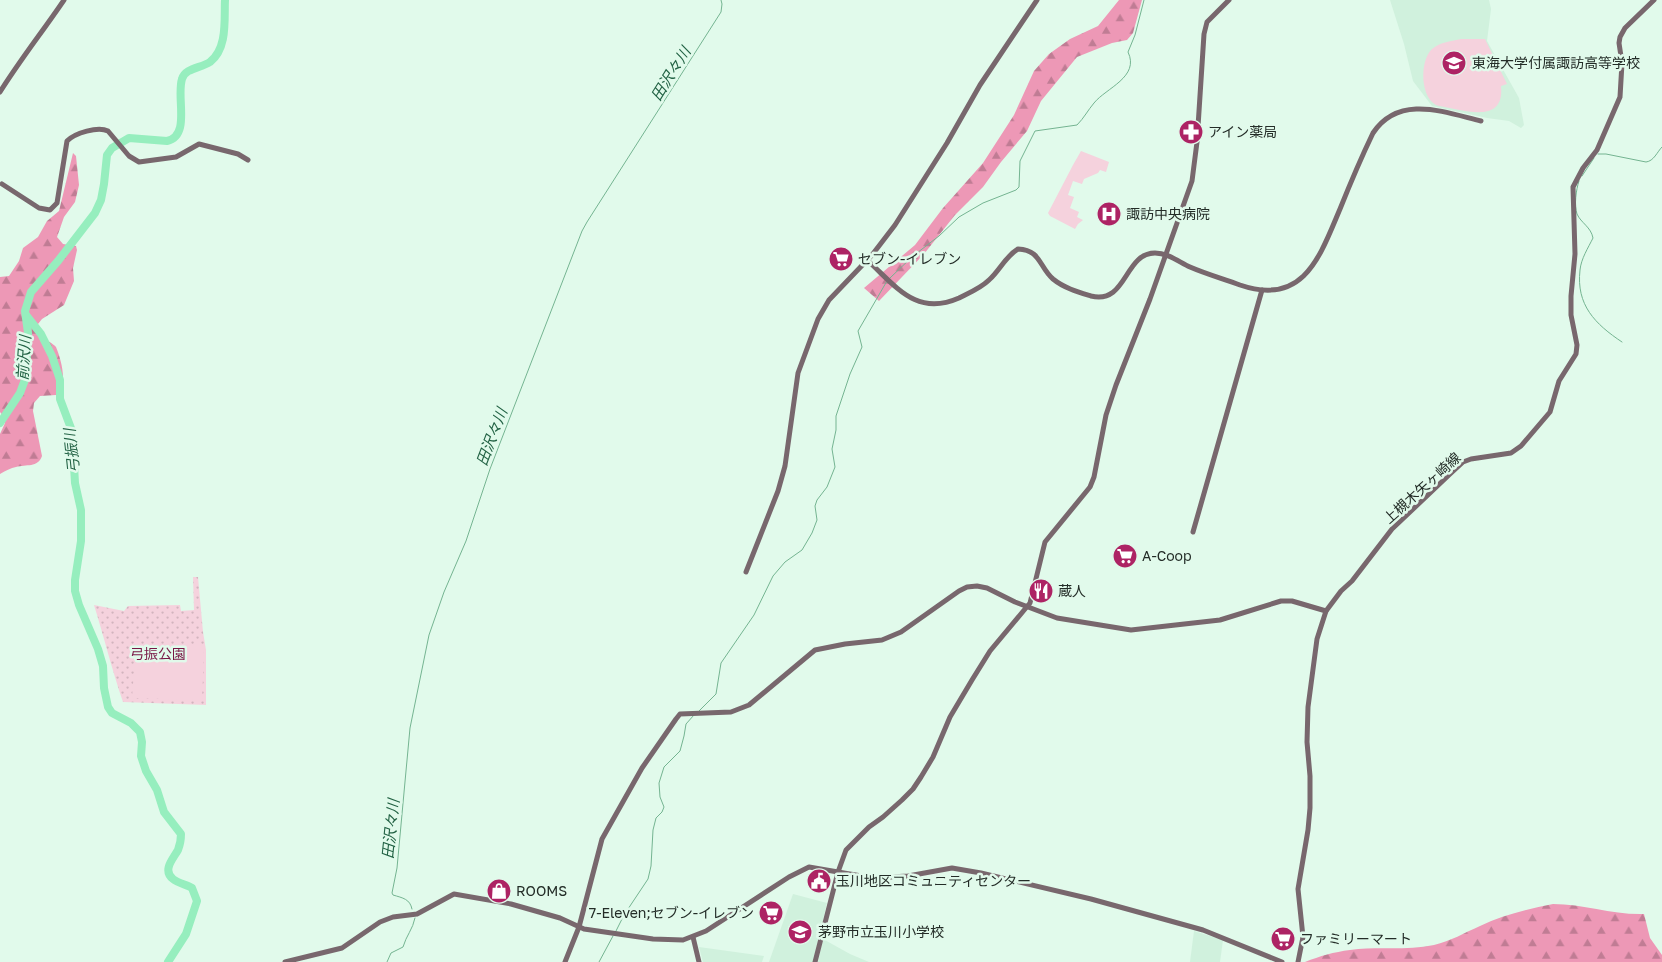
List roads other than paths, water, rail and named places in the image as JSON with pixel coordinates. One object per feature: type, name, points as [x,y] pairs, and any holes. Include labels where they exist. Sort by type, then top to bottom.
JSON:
[{"type":"street","points":[[0,92],[64,0]]},
{"type":"street","points":[[746,572],[772,509],[785,466],[798,373],[818,319],[829,300],[867,260],[895,225],[948,143],[980,86],[1037,0]]},
{"type":"street","points":[[815,962],[838,872],[846,850],[869,827],[883,817],[913,789],[933,757],[950,717],[977,673],[994,647],[1030,603],[1045,542],[1090,487],[1094,477],[1106,415],[1192,181],[1197,142],[1204,34],[1207,22],[1229,0]]},
{"type":"street","name":"上槻木矢ヶ崎線","points":[[1298,962],[1303,937],[1298,890],[1310,808],[1308,706],[1317,639],[1326,611],[1392,529],[1463,462],[1471,459],[1512,453],[1521,446],[1550,412],[1559,381],[1576,354],[1577,345],[1571,315],[1570,296],[1575,254],[1572,187],[1583,168],[1597,150],[1620,97],[1622,63],[1619,43],[1620,36],[1625,28],[1654,0]]},
{"type":"street","points":[[867,260],[903,294],[914,300],[932,305],[954,300],[990,280],[1008,256],[1018,249],[1031,252],[1036,256],[1053,279],[1062,285],[1069,289],[1101,297],[1112,293],[1118,288],[1139,259],[1153,253],[1166,255],[1192,268],[1248,287],[1262,290],[1280,289],[1297,282],[1316,261],[1372,133],[1386,118],[1401,111],[1419,108],[1481,120]]},
{"type":"street","points":[[2,184],[39,208],[50,210],[57,203],[67,141],[75,135],[100,130],[108,131],[113,135],[129,156],[139,162],[176,157],[199,144],[238,154],[248,160]]},
{"type":"street","points":[[1193,532],[1262,290]]},
{"type":"street","points":[[566,962],[579,927],[602,839],[642,768],[676,718],[680,714],[694,712],[731,712],[749,705],[815,650],[845,644],[882,640],[901,632],[959,591],[977,586],[1058,618],[1131,630],[1220,620],[1281,601],[1292,601],[1326,611]]},
{"type":"street","points":[[285,962],[342,948],[380,922],[393,917],[417,914],[454,894],[511,904],[560,918],[579,927],[669,941],[683,940],[718,924],[799,871],[809,867],[873,878],[908,876],[952,868],[981,873],[1091,899],[1203,930],[1282,962]]},
{"type":"street","points":[[693,937],[699,962]]},
{"type":"waterway","name":"弓振川","points":[[0,423],[20,393],[26,377],[28,333],[25,311],[31,292],[95,213],[101,200],[107,155],[112,148],[129,138],[167,141],[174,138],[179,132],[181,124],[182,79],[190,70],[210,62],[220,49],[225,24],[225,0]]},
{"type":"waterway","name":"田沢々川","points":[[412,909],[408,901],[392,893],[397,868],[410,728],[429,635],[444,592],[466,541],[490,469],[582,231],[721,12],[721,0]]},
{"type":"waterway","points":[[890,278],[959,217],[983,203],[1016,190],[1019,187],[1020,161],[1035,131],[1077,125],[1094,103],[1126,75],[1130,61],[1128,52],[1135,35],[1144,0]]},
{"type":"waterway","points":[[1598,154],[1646,162],[1653,158],[1662,147]]},
{"type":"waterway","points":[[1582,176],[1594,158]]},
{"type":"waterway","points":[[1579,181],[1576,210],[1593,238],[1581,266],[1581,293],[1584,303],[1596,321],[1622,342]]},
{"type":"waterway","points":[[699,711],[716,694],[721,663],[754,615],[773,576],[785,562],[802,550],[812,533],[817,520],[815,506],[817,500],[827,487],[835,467],[832,449],[836,430],[836,416],[850,374],[862,347],[858,331],[887,281]]},
{"type":"waterway","name":"弓振川","points":[[26,315],[41,334],[52,356],[60,380],[60,399],[72,431],[75,483],[81,510],[81,541],[75,591],[103,666],[104,688],[108,707],[112,713],[131,723],[140,732],[142,742],[141,756],[146,771],[157,790],[164,812],[181,834],[179,848],[168,868],[168,872],[175,880],[192,888],[197,901],[186,934],[168,962]]},
{"type":"waterway","points":[[616,931],[624,915],[648,879],[651,866],[653,830],[656,818],[664,807],[660,797],[659,783],[664,767],[680,751],[686,724],[694,715]]},
{"type":"waterway","name":"田沢々川","points":[[387,962],[391,953],[403,947],[415,918]]},
{"type":"waterway","points":[[599,962],[613,936]]},
{"type":"place","name":"東海大学付属諏訪高等学校","points":[[1454,63]]},
{"type":"place","name":"アイン薬局","points":[[1191,132]]},
{"type":"place","name":"諏訪中央病院","points":[[1109,214]]},
{"type":"place","name":"セブン-イレブン","points":[[841,259]]},
{"type":"place","name":"A-Coop","points":[[1125,556]]},
{"type":"place","name":"蔵人","points":[[1041,591]]},
{"type":"place","name":"玉川地区コミュニティセンター","points":[[819,881]]},
{"type":"place","name":"ROOMS","points":[[499,891]]},
{"type":"place","name":"7-Eleven;セブン-イレブン","points":[[771,913]]},
{"type":"place","name":"茅野市立玉川小学校","points":[[800,932]]},
{"type":"place","name":"ファミリーマート","points":[[1283,939]]},
{"type":"water label","name":"前沢川","points":[[24,358]]},
{"type":"park label","name":"弓振公園","points":[[158,654]]}]
